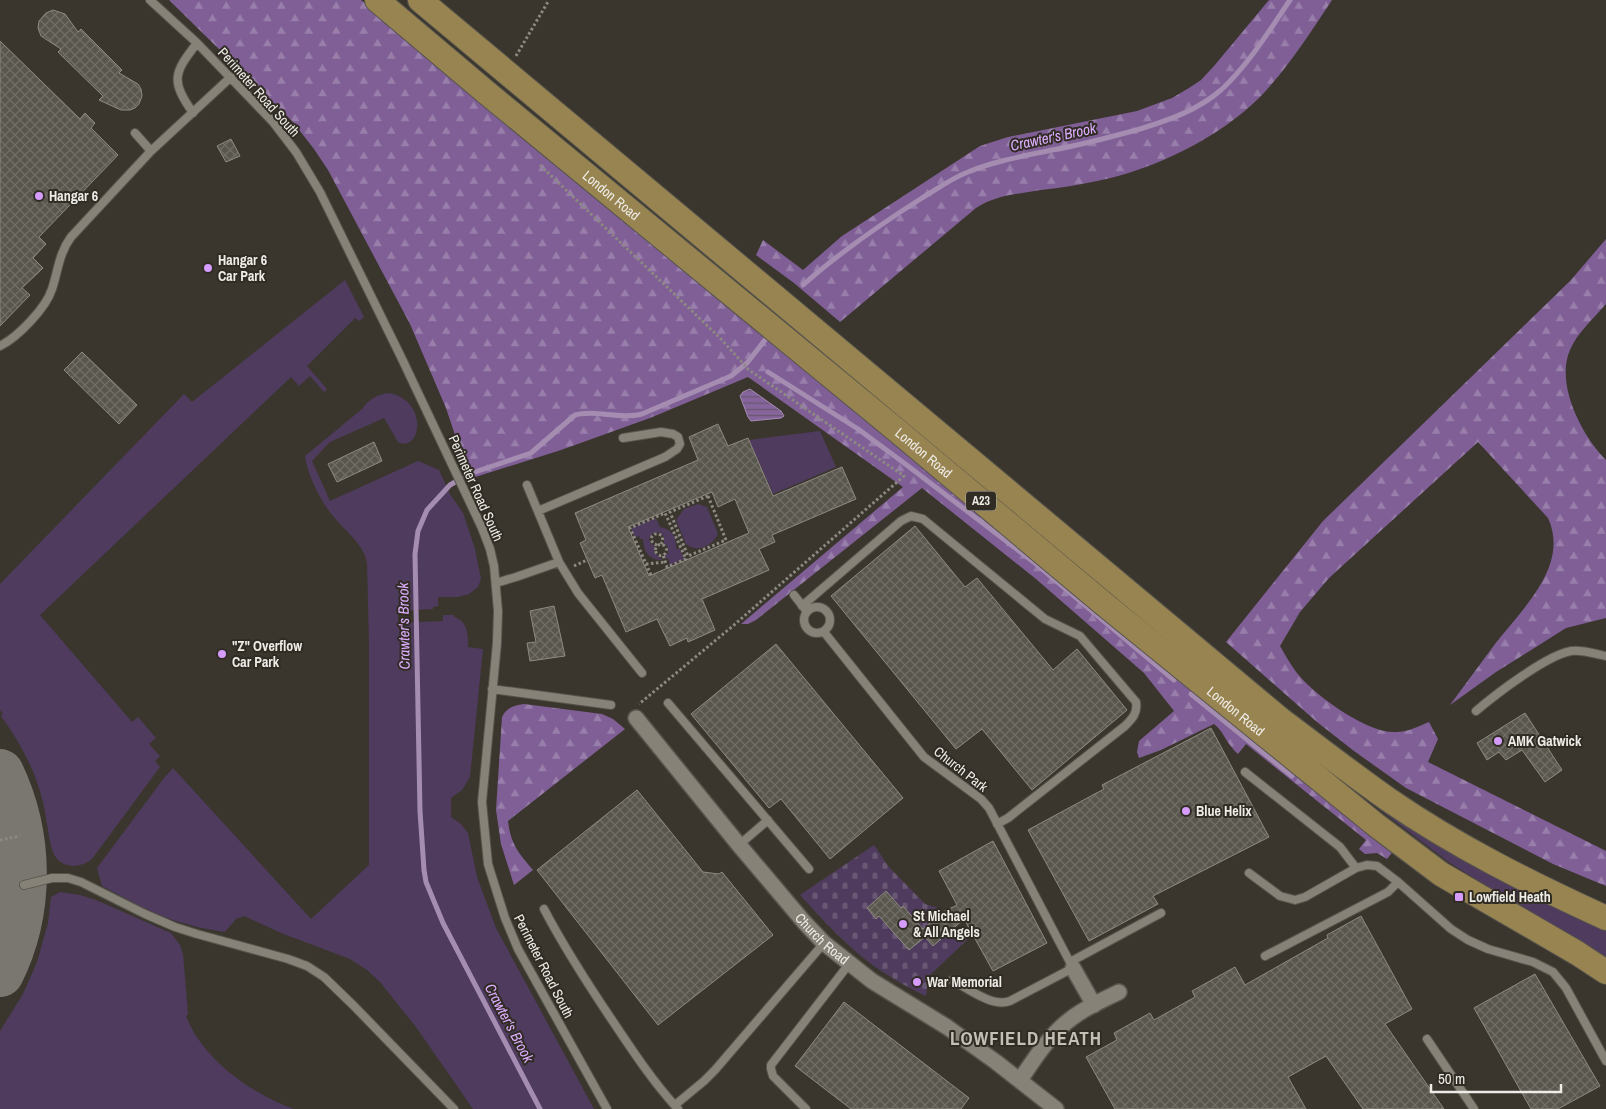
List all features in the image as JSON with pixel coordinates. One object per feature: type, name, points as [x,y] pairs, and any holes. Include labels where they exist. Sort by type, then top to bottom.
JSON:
[{"type":"main road","name":"London Road","points":[[377,0],[1104,604],[1376,825],[1441,874],[1577,953],[1606,972]]},
{"type":"main road","name":"London Road","points":[[420,0],[1280,719],[1343,767],[1417,818],[1507,870],[1606,918]]},
{"type":"street","name":"Church Road","points":[[636,718],[739,845],[824,943],[879,986],[946,1027],[1020,1080],[1056,1109]]},
{"type":"street","points":[[1071,965],[1094,1005]]},
{"type":"street","points":[[1020,1080],[1057,1030],[1073,1017],[1119,992]]},
{"type":"lane","name":"Perimeter Road South","points":[[150,0],[231,77],[284,136],[320,192],[451,461],[490,549],[496,583],[497,631],[482,802],[488,864],[504,918],[518,950],[607,1109]]},
{"type":"lane","points":[[193,113],[182,96],[177,76],[187,56],[197,43]]},
{"type":"lane","points":[[0,346],[19,333],[46,301],[67,242],[151,151],[231,77]]},
{"type":"lane","points":[[135,133],[151,151]]},
{"type":"lane","points":[[538,511],[664,457],[677,449],[680,444],[678,437],[666,432],[623,438]]},
{"type":"lane","points":[[527,485],[559,562],[578,593],[642,674]]},
{"type":"lane","points":[[805,609],[818,607],[829,614],[830,626],[824,632],[815,633],[807,629],[804,620],[805,609],[901,521],[911,516],[923,520],[1045,619],[1075,632],[1094,650],[1136,702],[1137,708],[1134,716],[1008,818],[997,824]]},
{"type":"lane","points":[[496,583],[559,562]]},
{"type":"lane","points":[[794,595],[805,609]]},
{"type":"lane","name":"Church Park","points":[[824,632],[918,750],[931,763],[981,799],[989,808],[1071,965]]},
{"type":"lane","points":[[1476,711],[1506,687],[1562,654],[1577,651],[1606,656]]},
{"type":"lane","points":[[492,689],[611,705]]},
{"type":"lane","points":[[668,703],[809,870]]},
{"type":"lane","points":[[1245,772],[1340,847],[1356,868]]},
{"type":"lane","points":[[739,845],[768,820]]},
{"type":"lane","points":[[1249,873],[1280,896],[1295,900],[1306,897],[1356,868],[1367,865],[1377,866],[1441,920],[1468,940],[1488,949],[1533,962],[1557,976],[1571,996],[1606,1061]]},
{"type":"lane","points":[[24,885],[52,878],[68,878],[186,931],[307,966],[324,977],[353,1005],[454,1109]]},
{"type":"lane","points":[[1265,956],[1388,892],[1398,882]]},
{"type":"lane","points":[[544,909],[599,1001],[638,1058],[676,1107],[715,1070],[824,943]]},
{"type":"lane","points":[[952,980],[993,1002],[1001,1004],[1010,1001],[1161,913]]},
{"type":"lane","points":[[806,1109],[773,1076],[772,1065],[849,964]]},
{"type":"lane","points":[[1427,1039],[1474,1109]]},
{"type":"path","points":[[505,71],[521,49],[549,0]]},
{"type":"path","points":[[537,162],[720,338],[749,370],[904,476],[639,704],[636,718]]},
{"type":"path","points":[[708,496],[712,506],[726,540],[688,556],[670,512],[708,496]]},
{"type":"path","points":[[712,506],[716,503]]},
{"type":"path","points":[[651,575],[630,528],[665,513],[686,559],[667,567],[662,556],[658,555],[656,551],[659,544],[667,548],[666,553],[662,556]]},
{"type":"path","points":[[646,564],[665,562]]},
{"type":"path","points":[[0,840],[20,836]]},
{"type":"green space","points":[[169,0],[361,0],[745,320],[1395,849],[1387,859],[1377,853],[1365,854],[1359,849],[1366,840],[1246,744],[1238,754],[1214,724],[1161,750],[1139,758],[1137,752],[1139,741],[1174,711],[1144,673],[1036,579],[922,488],[756,620],[748,624],[741,624],[903,487],[748,377],[650,418],[561,450],[472,478],[462,456],[446,408],[410,324],[328,170],[293,122]]},
{"type":"green space","points":[[1269,0],[1332,0],[1280,74],[1244,112],[1205,139],[1140,169],[1090,182],[991,200],[976,208],[840,322],[794,283],[756,255],[763,240],[803,270],[842,236],[980,146],[1008,137],[1137,111],[1172,98],[1201,80]]},
{"type":"green space","points":[[1606,239],[1606,304],[1573,344],[1566,364],[1566,378],[1568,393],[1580,424],[1606,460],[1606,618],[1566,628],[1496,672],[1450,705],[1540,586],[1548,570],[1553,553],[1553,536],[1548,518],[1478,442],[1329,578],[1300,612],[1280,646],[1304,681],[1334,706],[1360,722],[1385,731],[1405,731],[1429,722],[1438,739],[1428,762],[1606,851],[1606,886],[1553,864],[1406,788],[1317,722],[1226,642],[1323,521],[1571,280]]},
{"type":"green space","points":[[345,280],[364,317],[359,321],[355,318],[307,366],[327,389],[324,392],[310,376],[299,386],[291,377],[40,615],[132,722],[138,717],[156,738],[149,744],[160,756],[155,761],[160,767],[92,859],[83,864],[67,865],[55,856],[39,788],[31,766],[1,716],[3,714],[0,710],[0,584],[184,394],[192,402]]},
{"type":"green space","points":[[390,393],[402,398],[411,406],[416,415],[416,434],[412,440],[406,443],[398,442],[384,418],[330,442],[312,461],[330,501],[418,461],[439,470],[450,494],[463,513],[475,549],[481,579],[478,587],[469,594],[458,597],[438,597],[438,606],[433,607],[433,609],[398,611],[398,623],[443,621],[443,615],[454,615],[465,625],[468,647],[483,649],[470,777],[462,790],[451,798],[451,817],[461,824],[468,833],[477,877],[496,928],[594,1109],[473,1109],[416,1027],[380,982],[367,970],[350,959],[281,933],[244,916],[236,919],[225,932],[176,921],[143,908],[102,886],[97,868],[173,768],[311,919],[369,865],[367,563],[358,544],[328,510],[319,496],[305,456],[368,402],[378,396]]},
{"type":"green space","points":[[820,431],[836,467],[773,494],[749,440]]},
{"type":"green space","points":[[698,504],[707,507],[718,534],[709,545],[695,548],[686,544],[676,520],[684,509]]},
{"type":"green space","points":[[656,518],[660,527],[673,534],[676,541],[676,549],[679,548],[684,559],[670,565],[668,558],[665,559],[664,557],[668,553],[668,547],[664,543],[664,537],[661,533],[654,533],[649,539],[651,544],[655,546],[654,552],[662,560],[650,557],[644,547],[643,539],[640,539],[639,536],[635,538],[631,528]]},
{"type":"green space","points":[[524,704],[602,714],[613,719],[625,729],[508,821],[516,848],[533,870],[514,885],[501,844],[496,810],[502,717],[511,708]]},
{"type":"green space","points":[[1338,775],[1606,927],[1606,961],[1450,863],[1371,803]]},
{"type":"green space","points":[[874,845],[888,866],[925,904],[938,908],[967,940],[929,976],[926,996],[895,980],[857,953],[800,895]]},
{"type":"green space","points":[[60,892],[96,900],[171,933],[180,945],[183,954],[188,1014],[186,1016],[204,1047],[217,1061],[246,1085],[278,1103],[294,1109],[0,1109],[0,1031],[23,994],[37,962],[48,923],[51,897]]},
{"type":"shaded area","points":[[750,389],[781,411],[784,416],[781,418],[751,421],[740,396],[743,392]]},
{"type":"building","points":[[53,10],[65,14],[78,32],[81,29],[122,70],[119,73],[138,84],[142,96],[135,108],[121,110],[99,100],[103,96],[58,52],[61,49],[41,36],[38,28],[39,21],[46,13]]},
{"type":"building","name":"Hangar 6","points":[[0,41],[80,119],[85,113],[95,123],[91,128],[118,155],[39,237],[46,244],[33,258],[43,268],[22,288],[30,295],[0,326]]},
{"type":"building","points":[[231,139],[240,156],[226,162],[217,146]]},
{"type":"building","points":[[82,352],[137,405],[119,424],[64,370]]},
{"type":"building","points":[[718,424],[728,446],[748,438],[773,496],[842,467],[856,499],[772,535],[775,542],[759,549],[769,570],[702,599],[715,630],[688,642],[687,638],[670,646],[657,619],[626,632],[602,575],[595,578],[580,543],[586,540],[575,513],[698,460],[689,437]],"holes":[[[712,492],[718,507],[735,499],[749,533],[649,576],[628,527]]]},
{"type":"building","points":[[374,442],[382,461],[337,482],[328,464]]},
{"type":"building","points":[[915,526],[965,587],[977,578],[1053,670],[1077,649],[1127,710],[1032,790],[982,729],[956,749],[831,596]]},
{"type":"building","points":[[554,606],[565,656],[530,661],[527,643],[536,642],[530,611]]},
{"type":"building","points":[[776,644],[903,798],[830,859],[781,799],[769,808],[691,714]]},
{"type":"building","points":[[1525,713],[1562,770],[1545,782],[1522,750],[1506,760],[1499,752],[1487,760],[1477,743]]},
{"type":"building","points":[[1211,728],[1269,837],[1153,896],[1158,904],[1089,941],[1028,830],[1104,789],[1102,785]]},
{"type":"building","points":[[637,790],[703,872],[719,874],[722,872],[773,935],[658,1025],[537,870]]},
{"type":"building","points":[[993,841],[1047,943],[993,971],[964,919],[933,946],[925,937],[909,950],[879,916],[876,919],[867,908],[886,891],[901,908],[903,906],[923,929],[943,912],[957,905],[939,871]]},
{"type":"building","points":[[1361,916],[1412,1009],[1385,1024],[1444,1109],[1363,1109],[1326,1056],[1288,1077],[1306,1109],[1115,1109],[1086,1057],[1117,1040],[1114,1033],[1150,1013],[1154,1020],[1195,997],[1192,991],[1235,967],[1245,985],[1328,938],[1327,935]]},
{"type":"building","points":[[1535,974],[1600,1086],[1558,1109],[1531,1109],[1474,1008]]},
{"type":"building","points":[[844,1002],[969,1098],[961,1109],[851,1109],[795,1066]]},
{"type":"waterway","name":"Crawter's Brook","points":[[803,285],[831,261],[876,228],[962,174],[999,162],[1140,129],[1193,109],[1221,90],[1241,69],[1290,0]]},
{"type":"waterway","name":"Crawter's Brook","points":[[540,1109],[443,923],[426,882],[420,811],[415,554],[418,531],[427,510],[450,485],[469,474],[531,453],[575,415],[583,413],[625,416],[642,414],[731,376],[747,363],[765,340]]},
{"type":"waterway","points":[[768,372],[858,429],[908,466],[1035,563],[1174,680]]},
{"type":"waterway","points":[[1191,694],[1292,776]]},
{"type":"taxiway","points":[[0,773],[10,797],[17,822],[23,873],[22,899],[17,924],[10,949],[0,973]]},
{"type":"place","name":"Hangar 6","points":[[39,196]]},
{"type":"place","name":"Hangar 6 Car Park","points":[[208,268]]},
{"type":"place","name":"\"Z\" Overflow Car Park","points":[[222,654]]},
{"type":"place","name":"AMK Gatwick","points":[[1498,741]]},
{"type":"place","name":"Blue Helix","points":[[1186,811]]},
{"type":"place","name":"Lowfield Heath","points":[[1459,897]]},
{"type":"place","name":"St Michael & All Angels","points":[[903,924]]},
{"type":"place","name":"War Memorial","points":[[917,982]]},
{"type":"district","name":"LOWFIELD HEATH","points":[[1026,1038]]}]
